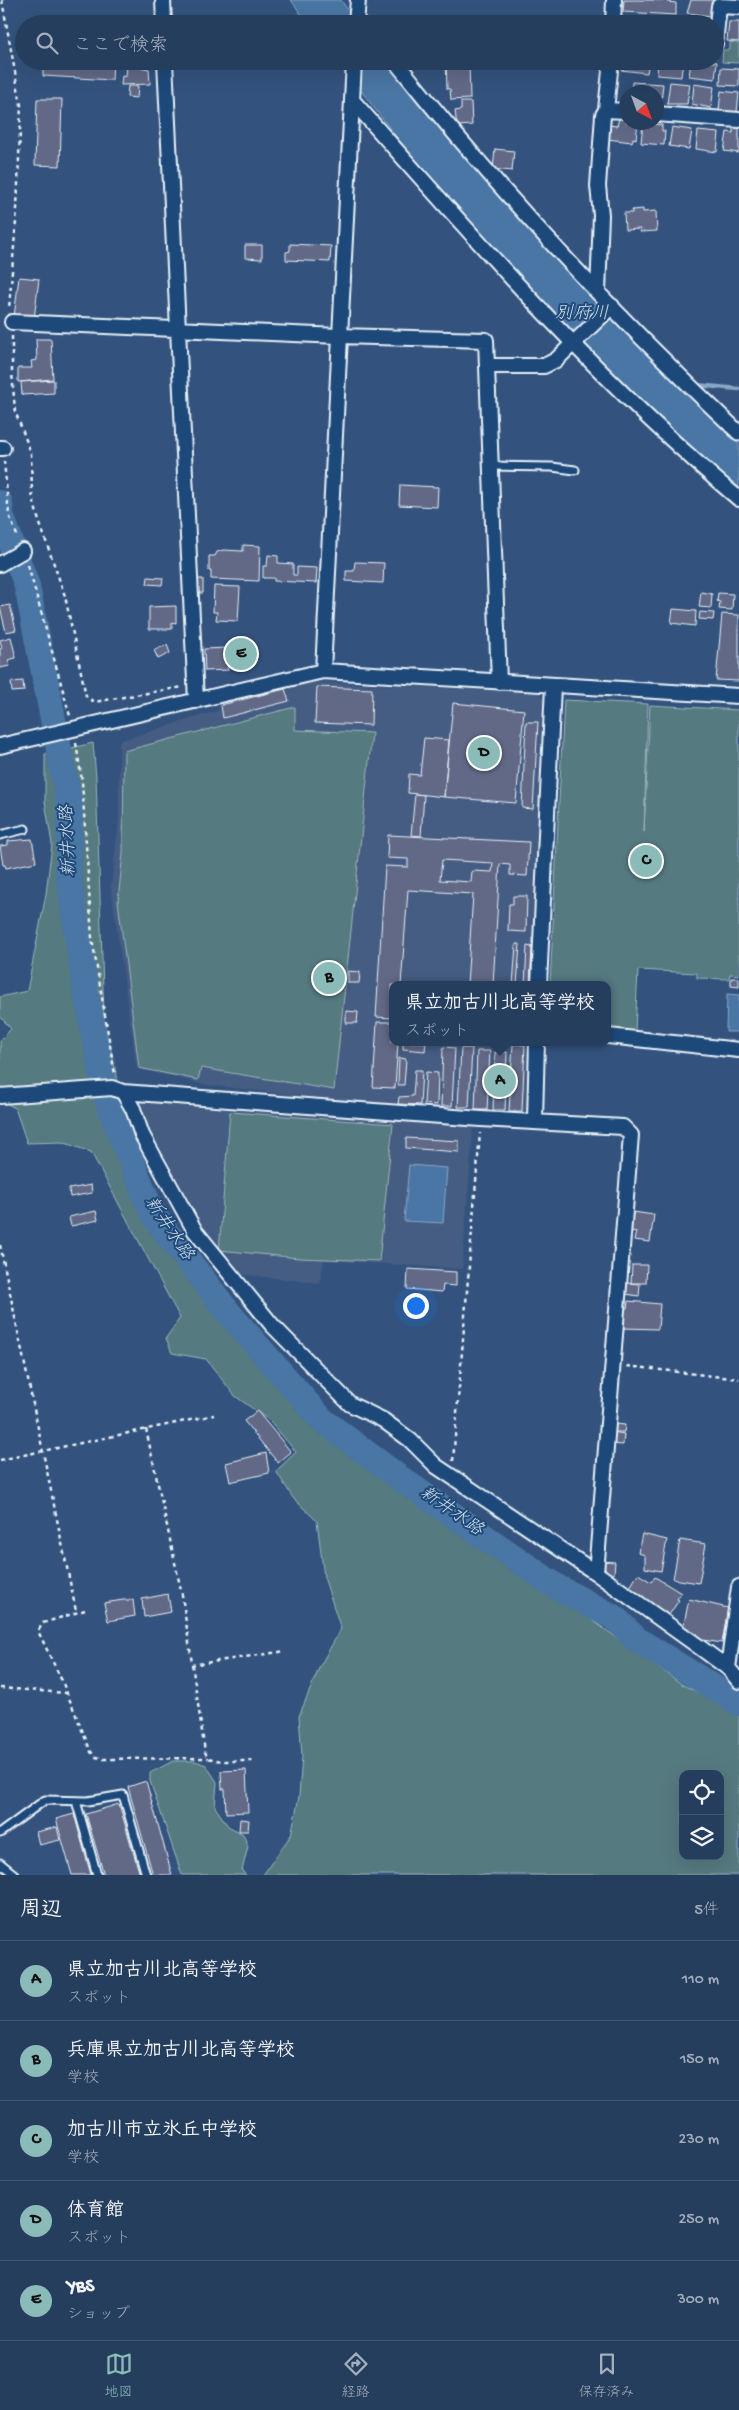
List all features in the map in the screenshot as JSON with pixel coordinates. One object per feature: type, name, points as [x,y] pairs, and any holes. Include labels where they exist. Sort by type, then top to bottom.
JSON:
[{"type":"street","points":[[163,0],[164,15]]},
{"type":"street","points":[[613,15],[614,0]]},
{"type":"street","points":[[718,15],[719,6],[739,7]]},
{"type":"street","points":[[165,70],[196,701]]},
{"type":"street","points":[[324,671],[354,70]]},
{"type":"street","points":[[402,70],[526,218],[739,433]]},
{"type":"street","points":[[598,292],[601,215],[598,186],[603,115],[606,110],[610,70]]},
{"type":"street","points":[[352,97],[504,271],[571,343],[647,418],[739,500]]},
{"type":"street","points":[[606,110],[619,111]]},
{"type":"street","points":[[664,115],[739,120]]},
{"type":"street","points":[[488,366],[544,366],[556,360],[571,343],[612,306]]},
{"type":"street","points":[[12,322],[177,330],[486,340],[499,682]]},
{"type":"street","points":[[0,564],[23,551]]},
{"type":"street","points":[[0,746],[324,671],[739,696]]},
{"type":"street","points":[[539,981],[553,686]]},
{"type":"street","points":[[611,1036],[739,1050]]},
{"type":"street","points":[[535,1120],[537,1046]]},
{"type":"street","points":[[0,1096],[112,1088],[123,1092],[623,1127],[631,1135],[596,1574]]},
{"type":"street","points":[[123,1092],[133,1109],[142,1135],[195,1231],[272,1325],[350,1404],[383,1420],[410,1440],[436,1466],[596,1574],[728,1668],[739,1681]]},
{"type":"street","points":[[728,1668],[739,1587]]},
{"type":"lane","points":[[492,466],[552,467],[575,470]]},
{"type":"lane","points":[[0,835],[25,830]]},
{"type":"lane","points":[[0,1833],[45,1800],[88,1801],[123,1795],[146,1875]]},
{"type":"lane","points":[[76,1801],[97,1875]]},
{"type":"lane","points":[[0,1863],[15,1875]]},
{"type":"path","points":[[2,0],[21,105],[15,248],[9,304],[12,322],[12,372],[16,411],[31,453],[32,494],[38,518],[65,596],[86,696],[94,702],[195,685]]},
{"type":"path","points":[[1,448],[9,515],[23,551],[74,730],[82,781],[92,938],[116,1081],[123,1092]]},
{"type":"path","points":[[452,1475],[481,1118]]},
{"type":"path","points":[[0,1245],[76,1612]]},
{"type":"path","points":[[613,1364],[739,1379]]},
{"type":"path","points":[[0,1460],[214,1414]]},
{"type":"path","points":[[146,1429],[182,1594],[204,1752],[208,1758]]},
{"type":"path","points":[[85,1610],[43,1623],[38,1631],[90,1748],[96,1757],[104,1759],[208,1758],[220,1762],[253,1761]]},
{"type":"path","points":[[191,1665],[286,1651]]},
{"type":"path","points":[[0,1688],[66,1692]]},
{"type":"shaded area","points":[[315,682],[538,692],[546,702],[534,981],[389,981],[389,1046],[531,1046],[528,1114],[524,1117],[337,1100],[207,1085],[137,1069],[111,887],[119,820],[119,741],[220,710],[219,701]]},
{"type":"shaded area","points":[[143,1098],[469,1122],[473,1131],[462,1269],[324,1260],[320,1283],[239,1274],[198,1227],[148,1135],[138,1110],[139,1103]]},
{"type":"green space","points":[[730,42],[739,43],[739,63],[724,62],[724,50],[730,50]]},
{"type":"green space","points":[[564,700],[648,704],[644,832],[650,705],[739,710],[739,975],[730,974],[729,979],[697,978],[697,973],[638,970],[635,1031],[611,1028],[611,981],[550,981]]},
{"type":"green space","points":[[295,707],[295,730],[372,733],[334,1090],[201,1068],[198,1080],[139,1068],[118,901],[123,852],[124,751]]},
{"type":"green space","points":[[93,743],[96,777],[104,1020],[127,1120],[158,1197],[208,1286],[244,1327],[293,1372],[352,1438],[418,1483],[493,1549],[547,1576],[585,1615],[683,1685],[739,1712],[739,1875],[263,1875],[291,1835],[299,1797],[302,1756],[299,1716],[320,1666],[341,1629],[324,1577],[317,1521],[293,1498],[276,1471],[296,1452],[270,1421],[235,1396],[206,1359],[172,1353],[166,1338],[180,1318],[91,1152],[62,1142],[27,1143],[15,1108],[0,1100],[0,1040],[11,1029],[0,1016],[0,997],[27,991],[46,894],[52,844],[45,801],[45,754]]},
{"type":"green space","points":[[230,1112],[393,1124],[379,1261],[299,1258],[219,1250]]},
{"type":"green space","points":[[173,1761],[195,1761],[206,1765],[217,1782],[215,1807],[228,1826],[243,1834],[248,1846],[242,1871],[246,1875],[182,1875],[150,1781],[150,1773]]},
{"type":"water","points":[[291,0],[341,0],[351,15],[302,15]]},
{"type":"water","name":"別府川","points":[[345,70],[395,70],[430,115],[519,217],[630,333],[739,441],[739,493],[592,357],[469,222],[399,140]]},
{"type":"water","points":[[727,994],[739,995],[739,1032],[726,1032]]},
{"type":"water","points":[[409,1165],[447,1168],[443,1223],[404,1221]]},
{"type":"building","points":[[624,0],[667,0],[667,2],[676,3],[676,15],[623,12]]},
{"type":"building","points":[[691,0],[713,0],[711,15],[687,13]]},
{"type":"building","points":[[729,22],[739,22],[739,42],[727,41]]},
{"type":"building","points":[[724,68],[739,69],[739,86],[720,85],[721,70],[724,70]]},
{"type":"building","points":[[43,70],[113,70],[112,80],[43,76]]},
{"type":"building","points":[[127,70],[149,70],[150,84],[121,85],[122,76],[126,77]]},
{"type":"building","points":[[446,70],[469,70],[470,99],[451,100],[450,89],[447,89]]},
{"type":"building","points":[[621,70],[648,70],[647,73]]},
{"type":"building","points":[[657,70],[682,70],[681,77],[657,75]]},
{"type":"building","points":[[690,70],[716,70],[715,79],[689,76]]},
{"type":"building","points":[[632,82],[663,84],[663,85],[632,85]]},
{"type":"building","points":[[670,82],[690,84],[687,104],[667,104]]},
{"type":"building","points":[[694,84],[714,87],[711,108],[692,104]]},
{"type":"building","points":[[128,86],[138,86],[137,98],[127,97]]},
{"type":"building","points":[[721,91],[739,93],[737,112],[719,110]]},
{"type":"building","points":[[37,99],[62,99],[60,166],[35,165]]},
{"type":"building","points":[[461,102],[471,102],[472,125],[457,126],[455,111],[461,110]]},
{"type":"building","points":[[619,118],[619,130],[637,130],[636,139],[633,138],[632,142],[607,139],[609,125],[617,126]]},
{"type":"building","points":[[672,127],[692,130],[689,149],[669,146]]},
{"type":"building","points":[[733,128],[739,128],[739,153],[724,151],[727,132],[733,133]]},
{"type":"building","points":[[642,130],[665,131],[664,145],[641,143]]},
{"type":"building","points":[[698,131],[719,133],[717,152],[696,149]]},
{"type":"building","points":[[495,149],[514,151],[512,171],[493,169]]},
{"type":"building","points":[[643,209],[643,212],[656,211],[657,231],[640,232],[640,229],[625,230],[624,213],[632,213],[632,210]]},
{"type":"building","points":[[290,244],[331,246],[330,262],[286,260],[286,252],[290,251]]},
{"type":"building","points":[[245,245],[262,245],[262,259],[245,258]]},
{"type":"building","points":[[19,277],[39,279],[34,319],[14,317]]},
{"type":"building","points":[[36,339],[51,339],[53,379],[18,382],[18,368],[32,368],[31,361],[37,360]]},
{"type":"building","points":[[54,380],[54,393],[22,395],[21,382]]},
{"type":"building","points":[[400,485],[438,487],[437,507],[399,505]]},
{"type":"building","points":[[243,545],[260,546],[259,581],[211,579],[209,556],[215,556],[217,552],[223,550],[243,551]]},
{"type":"building","points":[[268,555],[278,556],[278,563],[293,564],[293,575],[297,575],[297,567],[317,568],[316,583],[274,581],[274,578],[263,578],[263,566],[267,566]]},
{"type":"building","points":[[355,562],[384,563],[383,583],[346,581],[346,571],[354,571]]},
{"type":"building","points":[[148,577],[163,578],[162,585],[147,584]]},
{"type":"building","points":[[196,579],[203,579],[203,593],[196,593]]},
{"type":"building","points":[[214,586],[240,587],[238,621],[216,620],[217,612],[213,612]]},
{"type":"building","points":[[701,592],[712,594],[711,608],[699,607]]},
{"type":"building","points":[[718,593],[733,594],[732,610],[719,609]]},
{"type":"building","points":[[10,605],[16,630],[6,632],[0,607]]},
{"type":"building","points":[[176,606],[176,623],[172,622],[172,629],[149,629],[149,607]]},
{"type":"building","points":[[673,609],[696,611],[695,626],[671,623]]},
{"type":"building","points":[[700,612],[714,613],[713,620],[699,619]]},
{"type":"building","points":[[722,614],[739,615],[739,681],[716,680]]},
{"type":"building","points":[[11,637],[16,658],[8,660],[10,666],[0,668],[0,649],[2,648],[0,640]]},
{"type":"building","points":[[232,641],[250,642],[249,666],[231,665]]},
{"type":"building","points":[[167,645],[170,653],[158,659],[154,650]]},
{"type":"building","points":[[227,648],[228,670],[205,671],[204,649]]},
{"type":"building","points":[[23,681],[24,691],[12,692],[11,682]]},
{"type":"building","points":[[317,687],[372,689],[371,725],[315,723]]},
{"type":"building","points":[[285,689],[289,701],[223,718],[221,705]]},
{"type":"building","points":[[453,703],[524,710],[516,803],[444,797]]},
{"type":"building","points":[[526,722],[538,722],[533,809],[522,808]]},
{"type":"building","points":[[424,738],[449,740],[444,797],[408,793],[409,774],[420,775]]},
{"type":"building","points":[[415,794],[424,795],[421,836],[411,835]]},
{"type":"building","points":[[388,835],[529,842],[527,876],[510,875],[510,865],[500,864],[493,981],[467,981],[473,894],[408,890],[401,981],[389,981],[389,1018],[376,1017],[385,866],[408,867],[408,859],[387,858]],"holes":[[[442,860],[493,863],[492,872],[472,871],[471,882],[440,880]]]},
{"type":"building","points":[[32,839],[36,862],[6,868],[3,865],[0,846],[8,845],[8,841]]},
{"type":"building","points":[[513,896],[527,896],[526,932],[508,931],[509,904],[513,904]]},
{"type":"building","points":[[516,944],[520,944],[517,981],[513,981]]},
{"type":"building","points":[[527,946],[532,947],[530,981],[525,981]]},
{"type":"building","points":[[348,971],[360,972],[359,983],[348,983]]},
{"type":"building","points":[[731,978],[739,978],[739,987],[731,986]]},
{"type":"building","points":[[346,1011],[358,1012],[357,1023],[346,1023]]},
{"type":"building","points":[[377,1022],[389,1022],[389,1046],[398,1046],[395,1088],[373,1087]]},
{"type":"building","points":[[403,1046],[426,1046],[425,1051],[403,1049]]},
{"type":"building","points":[[513,1046],[525,1046],[522,1111],[509,1111]]},
{"type":"building","points":[[443,1047],[455,1048],[452,1106],[441,1106]]},
{"type":"building","points":[[461,1048],[472,1048],[469,1107],[458,1107]]},
{"type":"building","points":[[477,1051],[490,1051],[487,1110],[475,1110]]},
{"type":"building","points":[[495,1052],[507,1052],[505,1110],[493,1110]]},
{"type":"building","points":[[399,1058],[406,1059],[404,1085],[398,1085]]},
{"type":"building","points":[[415,1070],[422,1070],[420,1105],[398,1104],[399,1097],[413,1096]]},
{"type":"building","points":[[426,1072],[438,1073],[437,1105],[424,1104]]},
{"type":"building","points":[[406,1138],[459,1141],[459,1152],[406,1148]]},
{"type":"building","points":[[91,1185],[92,1193],[70,1197],[69,1189]]},
{"type":"building","points":[[96,1211],[98,1220],[71,1226],[69,1217]]},
{"type":"building","points":[[633,1212],[654,1215],[650,1242],[634,1240],[636,1232],[631,1231]]},
{"type":"building","points":[[632,1265],[647,1265],[646,1283],[631,1283]]},
{"type":"building","points":[[408,1269],[456,1272],[456,1286],[443,1285],[442,1292],[407,1289]]},
{"type":"building","points":[[626,1283],[640,1284],[639,1296],[625,1294]]},
{"type":"building","points":[[628,1301],[660,1304],[658,1329],[623,1328],[624,1308],[627,1308]]},
{"type":"building","points":[[257,1411],[291,1452],[278,1463],[244,1421]]},
{"type":"building","points":[[616,1424],[625,1425],[624,1432],[615,1432]]},
{"type":"building","points":[[613,1432],[624,1434],[623,1445],[611,1444]]},
{"type":"building","points":[[266,1453],[269,1473],[230,1482],[226,1463]]},
{"type":"building","points":[[642,1534],[667,1540],[661,1571],[645,1568],[645,1555],[638,1553]]},
{"type":"building","points":[[680,1540],[706,1544],[699,1583],[673,1579]]},
{"type":"building","points":[[603,1561],[615,1562],[614,1574],[601,1572]]},
{"type":"building","points":[[638,1574],[651,1582],[655,1577],[681,1593],[677,1599],[679,1600],[667,1618],[627,1592]]},
{"type":"building","points":[[168,1594],[171,1612],[144,1617],[142,1599]]},
{"type":"building","points":[[689,1599],[728,1608],[722,1643],[697,1639],[698,1634],[687,1633],[683,1629]]},
{"type":"building","points":[[133,1600],[135,1616],[108,1621],[104,1603]]},
{"type":"building","points":[[246,1770],[248,1812],[226,1813],[225,1789],[222,1789],[221,1771]]},
{"type":"building","points":[[146,1781],[172,1875],[153,1875],[128,1787]]},
{"type":"building","points":[[119,1804],[140,1875],[104,1875],[86,1814]]},
{"type":"building","points":[[74,1814],[91,1875],[72,1875],[56,1819]]},
{"type":"building","points":[[240,1819],[249,1820],[248,1831],[239,1831]]},
{"type":"building","points":[[57,1827],[60,1840],[39,1845],[36,1832]]},
{"type":"waterway","points":[[696,385],[739,389]]},
{"type":"waterway","name":"新井水路","points":[[0,503],[1,515],[27,586],[70,806],[68,871],[86,994],[107,1100],[148,1203],[159,1223],[228,1312],[322,1420],[401,1479],[557,1587],[615,1618],[636,1639],[739,1703]]},
{"type":"place","name":"YBS","points":[[241,654]]},
{"type":"place","name":"体育館","points":[[484,753]]},
{"type":"place","name":"加古川市立氷丘中学校","points":[[646,861]]},
{"type":"place","name":"兵庫県立加古川北高等学校","points":[[329,978]]},
{"type":"place","name":"県立加古川北高等学校","points":[[500,1081]]}]
